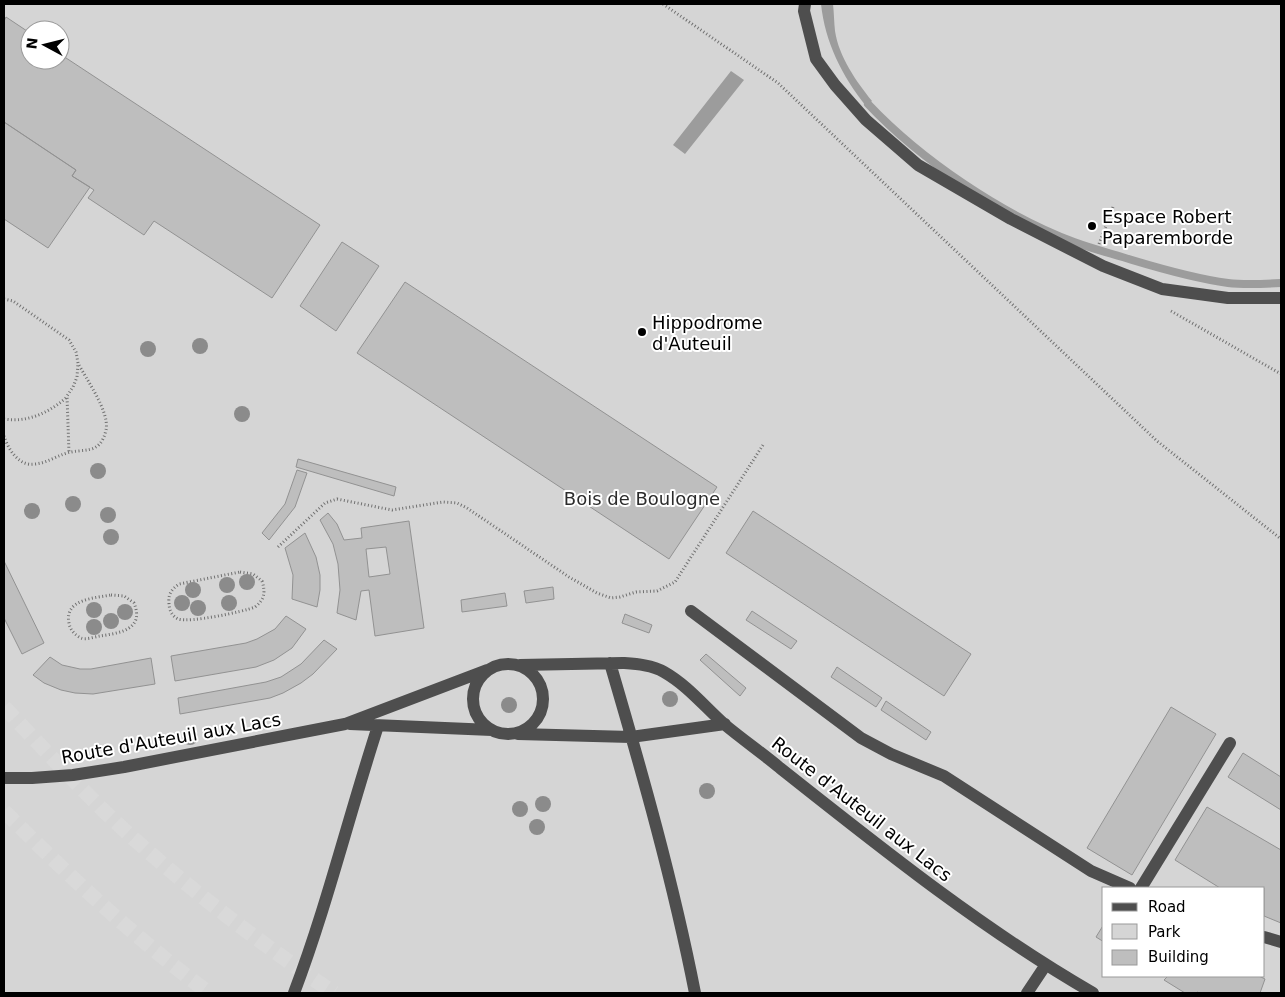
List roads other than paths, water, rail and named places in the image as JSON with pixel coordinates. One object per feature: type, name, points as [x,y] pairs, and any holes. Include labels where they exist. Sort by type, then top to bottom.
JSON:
[{"type":"street","points":[[805,4],[804,11],[816,59],[835,85],[866,120],[918,164],[1011,219],[1093,261],[1162,289],[1228,298],[1281,298]]},
{"type":"street","points":[[691,611],[861,738],[891,754],[944,776],[1091,871],[1128,887]]},
{"type":"street","points":[[345,724],[498,665],[509,663],[520,665],[530,671],[538,680],[542,690],[543,702],[540,713],[534,722],[515,734]]},
{"type":"street","points":[[610,663],[653,811],[696,993]]},
{"type":"street","name":"Route d'Auteuil aux Lacs","points":[[520,665],[639,664],[662,671],[680,683],[725,724],[924,880],[988,927],[1046,966],[1093,993]]},
{"type":"street","points":[[487,670],[479,678],[474,689],[473,701],[476,713],[482,723],[492,730],[503,734],[631,737],[725,724]]},
{"type":"street","points":[[345,724],[492,730]]},
{"type":"street","name":"Route d'Auteuil aux Lacs","points":[[4,778],[73,775],[124,767],[345,724]]},
{"type":"street","points":[[294,993],[312,946],[378,726]]},
{"type":"street","points":[[1142,887],[1230,743]]},
{"type":"street","points":[[1265,937],[1281,942]]},
{"type":"street","points":[[1027,993],[1046,966]]},
{"type":"waterway","points":[[868,104],[889,125],[937,165],[991,201],[1047,231],[1088,247],[1192,276],[1234,284],[1281,283]]},
{"type":"tunnel","points":[[4,707],[104,811],[158,860],[244,929],[334,993]]},
{"type":"tunnel","points":[[4,811],[103,906],[209,993]]},
{"type":"place","name":"Espace Robert Paparemborde","points":[[1092,226]]},
{"type":"place","name":"Hippodrome d'Auteuil","points":[[642,332]]},
{"type":"park label","name":"Bois de Boulogne","points":[[642,498]]}]
